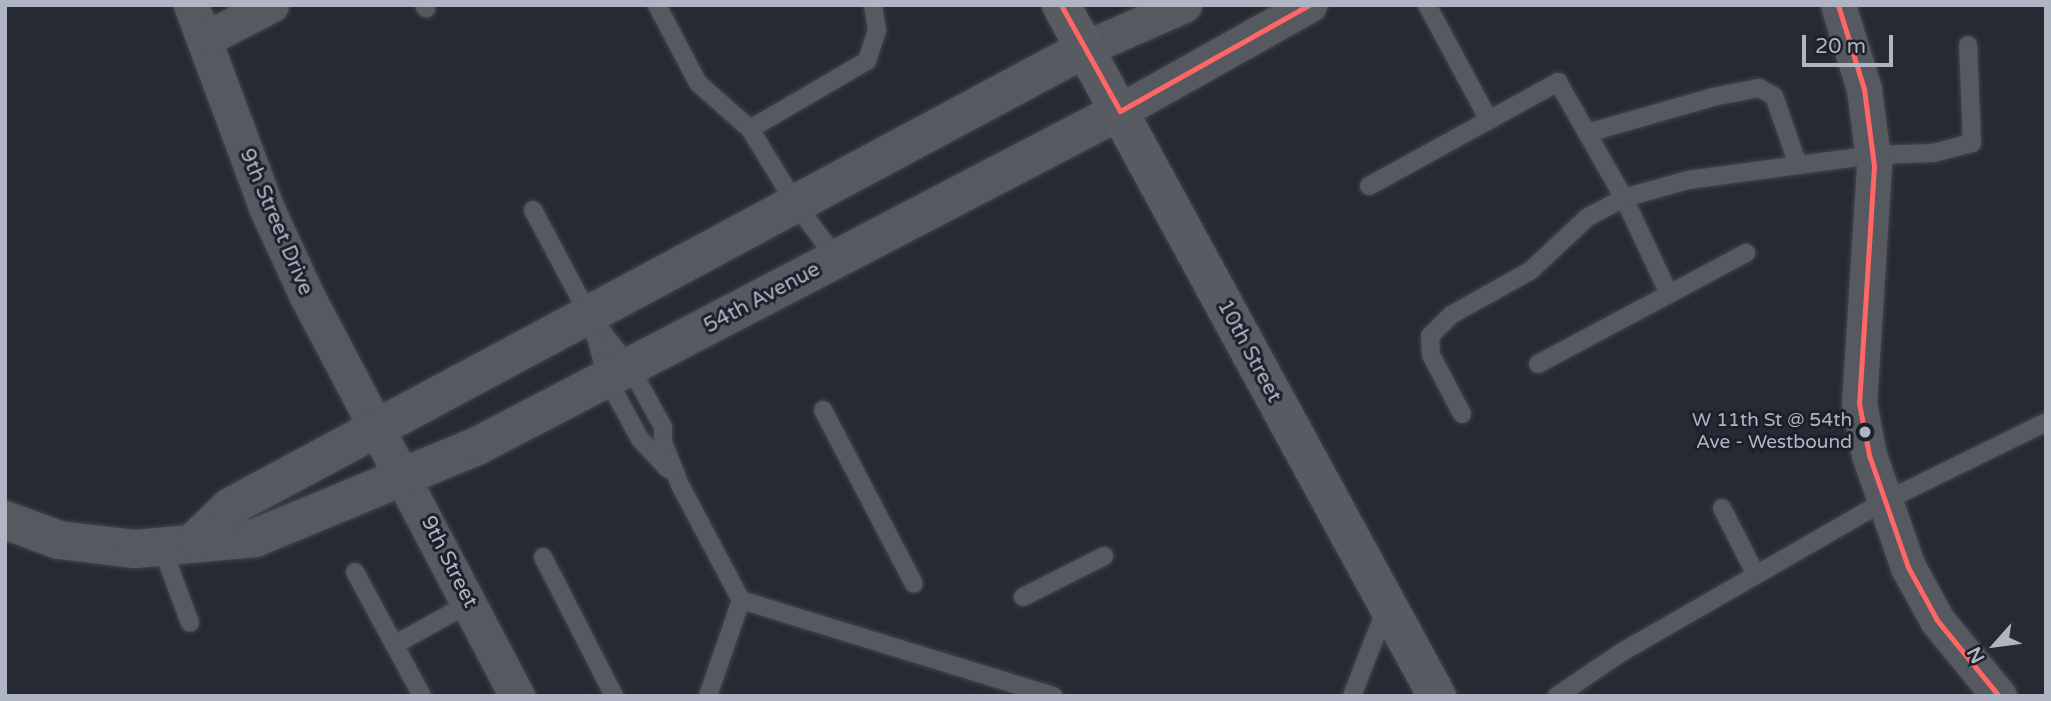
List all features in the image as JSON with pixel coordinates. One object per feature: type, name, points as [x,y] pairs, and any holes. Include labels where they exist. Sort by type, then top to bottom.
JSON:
[{"type":"main road","name":"10th Street","points":[[1061,5],[1437,696]]},
{"type":"street","name":"9th Street Drive","points":[[191,5],[207,38],[266,207],[306,296],[381,430]]},
{"type":"street","points":[[207,38],[271,5]]},
{"type":"street","points":[[178,543],[230,507],[381,430],[1086,48],[1184,5]]},
{"type":"street","name":"54th Avenue","points":[[5,520],[59,540],[135,549],[255,538],[479,445],[1120,111],[1309,5]]},
{"type":"street","points":[[1838,5],[1864,89],[1872,155],[1859,403],[1883,502],[1908,568],[1937,620],[1999,696]]},
{"type":"street","name":"9th Street","points":[[381,430],[517,696]]},
{"type":"lane","points":[[657,5],[698,83],[750,129],[797,206],[837,259]]},
{"type":"lane","points":[[750,129],[867,61],[877,30],[873,5]]},
{"type":"lane","points":[[1427,5],[1489,120]]},
{"type":"lane","points":[[1462,414],[1431,355],[1430,336],[1451,315],[1545,261],[1588,217],[1625,198],[1688,180],[1872,155],[1933,153],[1972,143],[1968,45]]},
{"type":"lane","points":[[1369,186],[1558,82],[1625,198],[1669,294]]},
{"type":"lane","points":[[1587,133],[1713,97],[1759,89],[1774,96],[1798,165]]},
{"type":"lane","points":[[533,210],[618,373],[640,439],[680,485]]},
{"type":"lane","points":[[1538,364],[1746,253]]},
{"type":"lane","points":[[590,317],[618,373],[663,427],[663,442],[680,485],[741,600],[1054,696]]},
{"type":"lane","points":[[822,410],[914,584]]},
{"type":"lane","points":[[1557,696],[1622,652],[1883,502],[2046,422]]},
{"type":"lane","points":[[1722,508],[1756,575]]},
{"type":"lane","points":[[178,543],[190,623]]},
{"type":"lane","points":[[1023,597],[1104,556]]},
{"type":"lane","points":[[543,557],[614,696]]},
{"type":"lane","points":[[355,572],[422,696]]},
{"type":"lane","points":[[708,696],[741,600]]},
{"type":"lane","points":[[394,645],[470,603]]},
{"type":"lane","points":[[1353,696],[1387,606]]},
{"type":"transit line","points":[[1061,5],[1120,111],[1309,5]]},
{"type":"transit line","points":[[1838,5],[1864,89],[1874,166],[1859,403],[1869,455],[1908,567],[1937,620],[1999,696]]},
{"type":"place","name":"W 11th St @ 54th Ave - Westbound","points":[[1865,432]]}]
